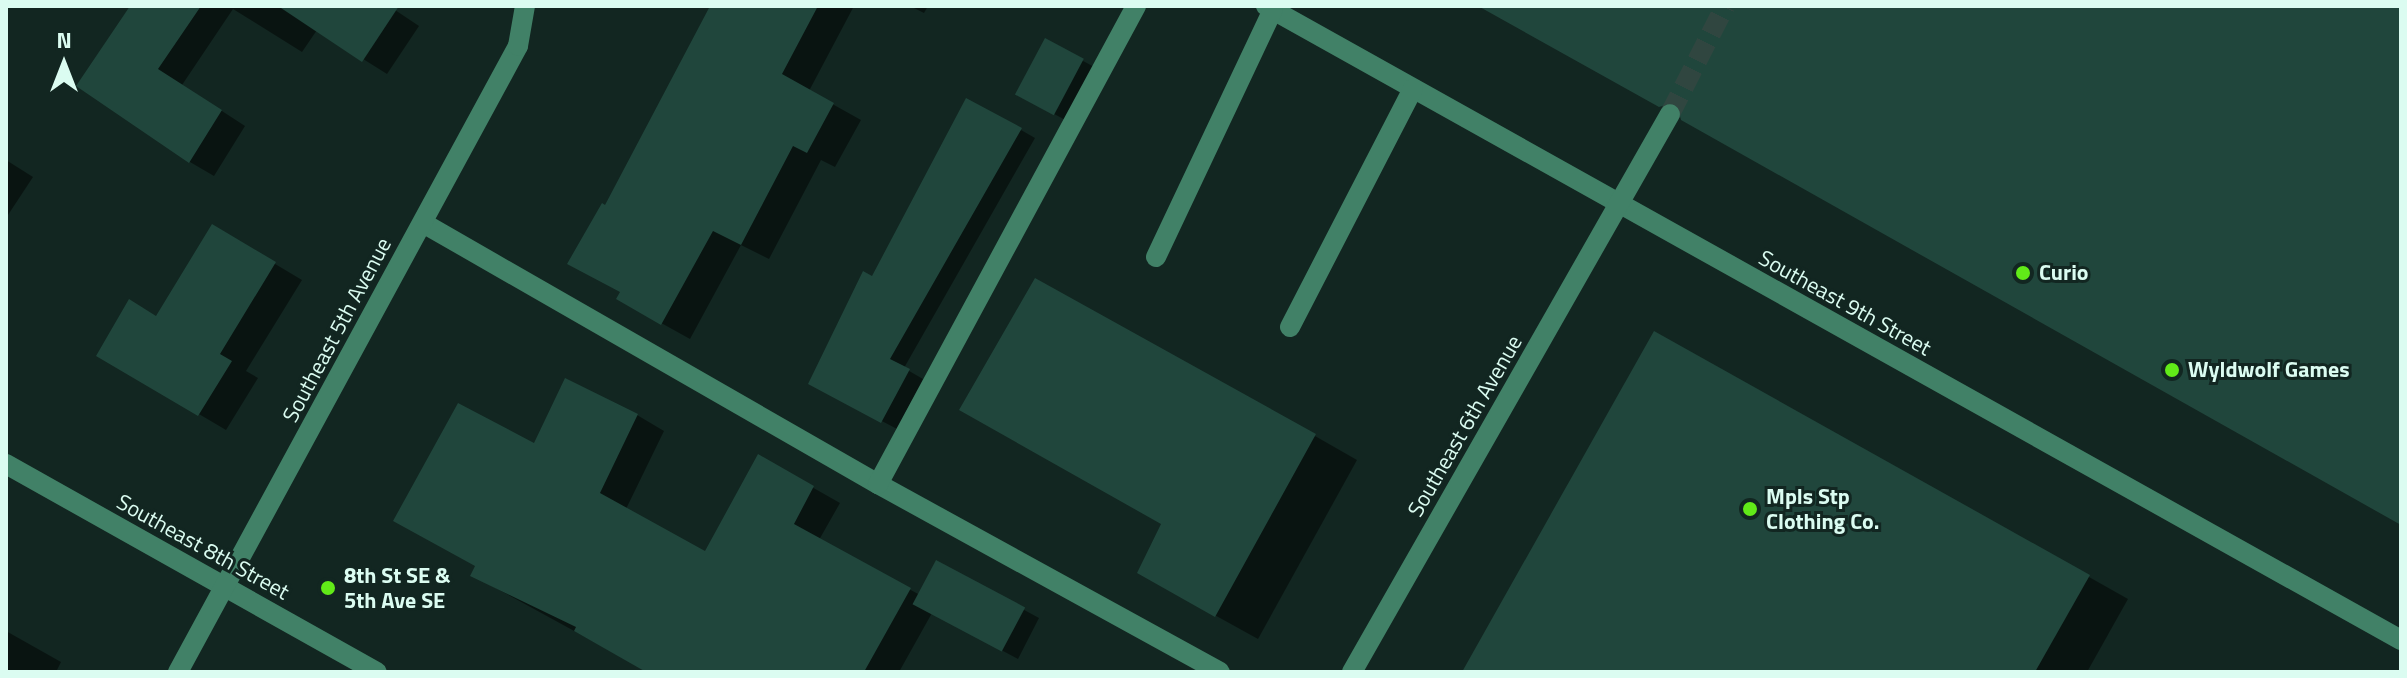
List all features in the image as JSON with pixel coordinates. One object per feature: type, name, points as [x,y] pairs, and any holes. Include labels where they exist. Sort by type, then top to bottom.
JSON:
[{"type":"street","name":"Southeast 5th Avenue","points":[[178,672],[518,46],[525,6]]},
{"type":"street","points":[[878,484],[1136,6]]},
{"type":"street","points":[[1156,257],[1269,8]]},
{"type":"street","name":"Southeast 9th Street","points":[[1269,8],[2401,640]]},
{"type":"street","points":[[1290,327],[1413,89]]},
{"type":"street","name":"Southeast 6th Avenue","points":[[1352,672],[1670,114]]},
{"type":"street","points":[[423,223],[878,484],[1220,672]]},
{"type":"street","name":"Southeast 8th Street","points":[[6,464],[377,672]]},
{"type":"building","points":[[130,6],[201,6],[158,69],[222,110],[189,163],[76,86]]},
{"type":"building","points":[[278,6],[399,6],[362,62]]},
{"type":"building","points":[[710,6],[818,6],[782,74],[834,103],[807,153],[793,146],[741,245],[713,231],[661,325],[616,299],[620,292],[567,264],[602,203],[605,205]]},
{"type":"building","points":[[1478,6],[2401,6],[2401,525],[1681,120],[1676,102],[1659,107]]},
{"type":"building","points":[[1045,38],[1084,59],[1054,115],[1015,95]]},
{"type":"building","points":[[966,98],[1022,128],[890,359],[910,369],[881,423],[808,384],[863,271],[872,276]]},
{"type":"building","points":[[212,224],[276,262],[220,354],[232,361],[198,416],[96,356],[129,299],[156,316]]},
{"type":"building","points":[[1035,278],[1316,434],[1215,617],[1137,573],[1161,524],[959,410]]},
{"type":"building","points":[[1654,331],[2090,575],[2035,672],[1462,672]]},
{"type":"building","points":[[565,378],[638,414],[600,493],[705,551],[758,454],[814,486],[794,524],[911,588],[864,672],[646,672],[574,631],[576,627],[470,576],[475,566],[393,521],[458,403],[534,443]]},
{"type":"building","points":[[936,560],[1025,607],[1002,652],[913,604]]},
{"type":"tunnel","points":[[1670,114],[1725,6]]},
{"type":"place","name":"Curio","points":[[2023,273]]},
{"type":"place","name":"Wyldwolf Games","points":[[2172,370]]},
{"type":"place","name":"Mpls Stp Clothing Co.","points":[[1750,509]]},
{"type":"place","name":"8th St SE & 5th Ave SE","points":[[328,588]]}]
